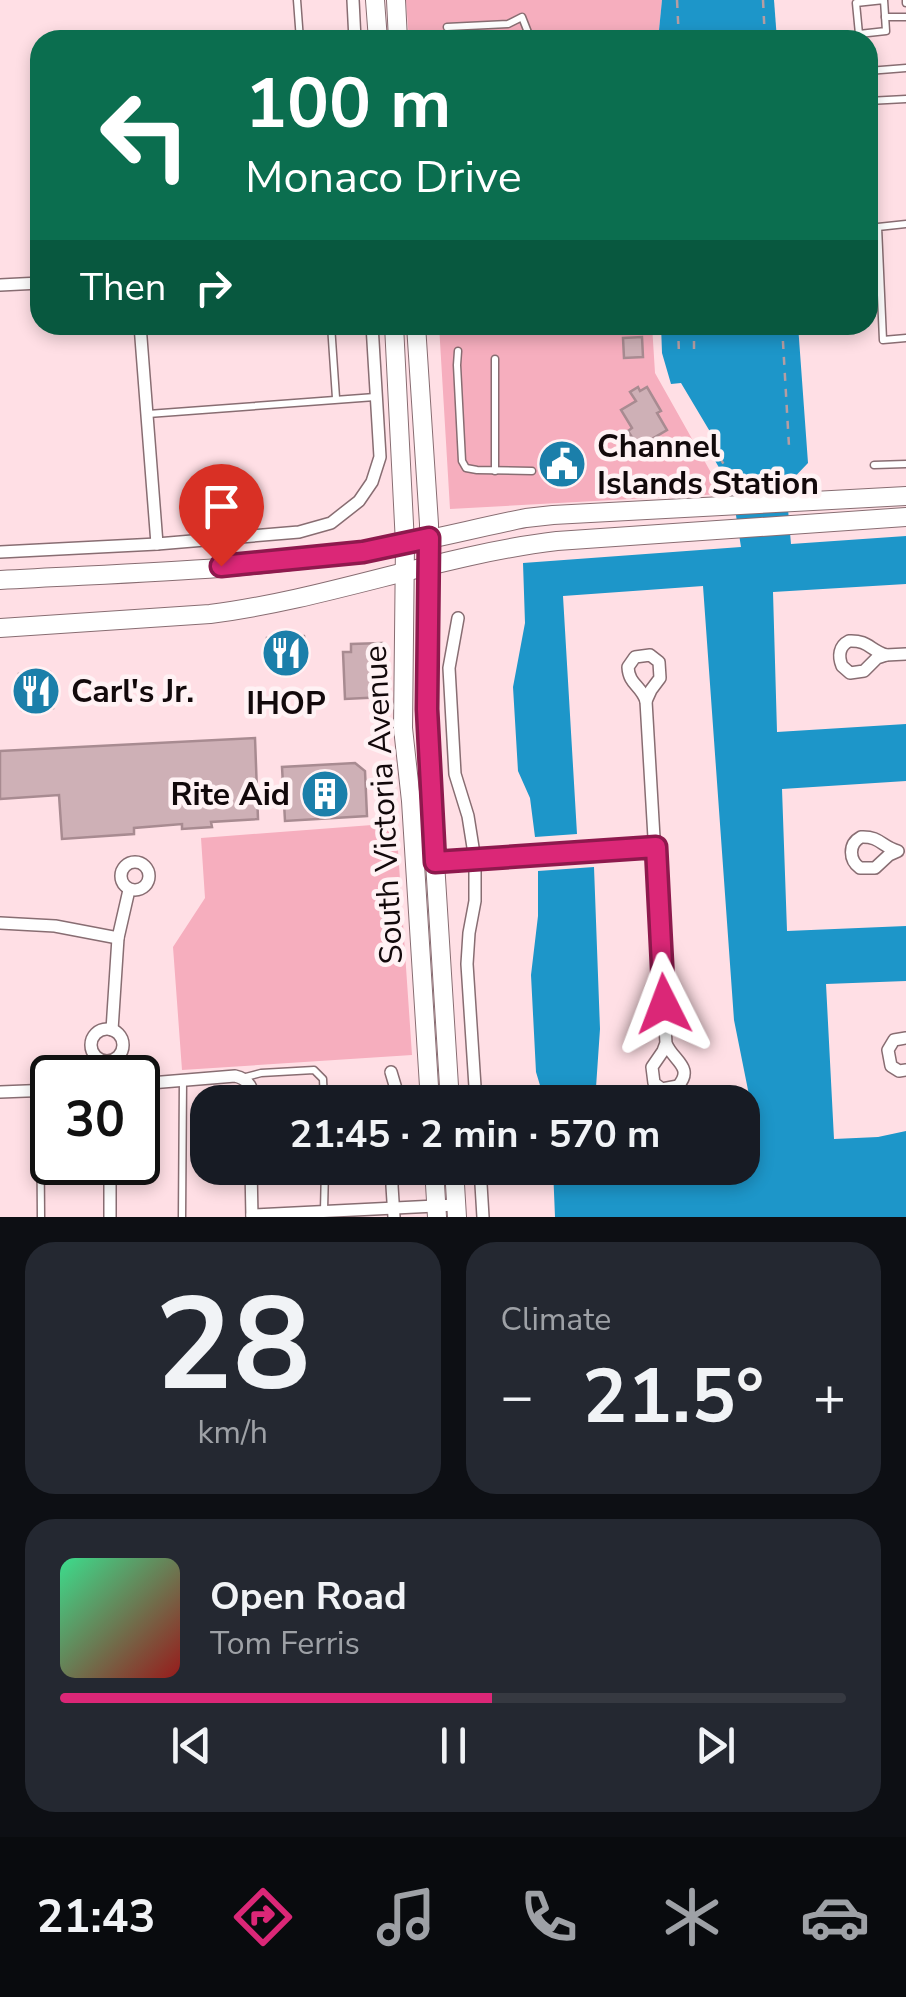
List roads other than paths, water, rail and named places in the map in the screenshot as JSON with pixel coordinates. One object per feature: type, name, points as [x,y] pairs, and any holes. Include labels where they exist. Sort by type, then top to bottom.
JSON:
[{"type":"main road","points":[[375,0],[377,30]]},
{"type":"main road","points":[[396,0],[398,30]]},
{"type":"main road","name":"South Victoria Avenue","points":[[395,335],[405,544],[402,710],[429,1085]]},
{"type":"main road","name":"South Victoria Avenue","points":[[417,335],[429,538],[427,709],[449,1085]]},
{"type":"main road","points":[[0,580],[258,564],[363,552],[553,515],[906,496]]},
{"type":"main road","points":[[0,628],[244,610],[526,544],[906,518]]},
{"type":"main road","points":[[435,1185],[436,1211]]},
{"type":"main road","points":[[455,1185],[457,1211]]},
{"type":"street","points":[[352,0],[354,30]]},
{"type":"street","points":[[0,285],[30,284]]},
{"type":"street","points":[[141,335],[158,544]]},
{"type":"street","points":[[0,552],[299,532],[331,523],[360,501],[372,482],[380,457],[373,335]]},
{"type":"street","points":[[458,618],[449,668],[457,785],[468,816],[475,860],[475,900],[467,964],[475,1085]]},
{"type":"street","points":[[886,655],[906,654]]},
{"type":"street","points":[[646,701],[666,1043]]},
{"type":"street","points":[[415,863],[656,847]]},
{"type":"street","points":[[112,1030],[118,938],[130,890]]},
{"type":"street","points":[[0,923],[55,926],[118,938]]},
{"type":"street","points":[[906,1038],[894,1040],[888,1050],[892,1066],[906,1070]]},
{"type":"street","points":[[391,1072],[395,1085]]},
{"type":"street","points":[[160,1082],[226,1076],[242,1078],[250,1085]]},
{"type":"street","points":[[0,1092],[30,1091]]},
{"type":"street","points":[[110,1185],[110,1217]]},
{"type":"street","points":[[251,1185],[252,1216],[457,1211]]},
{"type":"street","points":[[394,1185],[394,1212]]},
{"type":"street","points":[[481,1185],[483,1217]]},
{"type":"lane","points":[[297,0],[299,30]]},
{"type":"lane","points":[[859,30],[856,3],[884,0],[886,32],[878,33]]},
{"type":"lane","points":[[448,26],[508,24],[522,17],[527,30]]},
{"type":"lane","points":[[885,17],[906,17]]},
{"type":"lane","points":[[878,70],[906,68]]},
{"type":"lane","points":[[878,101],[906,99]]},
{"type":"lane","points":[[906,224],[878,227],[883,340],[906,338]]},
{"type":"lane","points":[[333,335],[336,398]]},
{"type":"lane","points":[[458,351],[462,460],[466,468],[532,471]]},
{"type":"lane","points":[[495,360],[495,470]]},
{"type":"lane","points":[[147,414],[376,396]]},
{"type":"lane","points":[[874,465],[906,464]]},
{"type":"lane","points":[[242,1078],[314,1070],[323,1085]]},
{"type":"lane","points":[[182,1217],[183,1080]]},
{"type":"lane","points":[[41,1217],[42,1185]]},
{"type":"lane","points":[[324,1215],[325,1185]]},
{"type":"water","points":[[662,0],[774,0],[776,30],[659,30]]},
{"type":"water","points":[[661,335],[799,335],[808,463],[786,486],[791,544],[906,536],[906,584],[773,592],[777,732],[906,724],[906,781],[782,789],[787,931],[906,926],[906,981],[826,984],[834,1139],[906,1131],[906,1217],[555,1217],[554,1185],[760,1185],[760,1085],[747,1085],[734,1020],[703,586],[563,596],[577,834],[535,837],[530,798],[518,771],[513,687],[525,623],[523,563],[741,547],[732,490],[706,445],[715,440],[681,383],[671,384]]},
{"type":"water","points":[[594,867],[600,1029],[596,1085],[540,1085],[536,1072],[531,975],[538,916],[538,871]]},
{"type":"place","name":"Channel Islands Station","points":[[562,464]]},
{"type":"place","name":"IHOP","points":[[286,653]]},
{"type":"place","name":"Carl's Jr.","points":[[36,691]]},
{"type":"place","name":"Rite Aid","points":[[325,794]]}]
